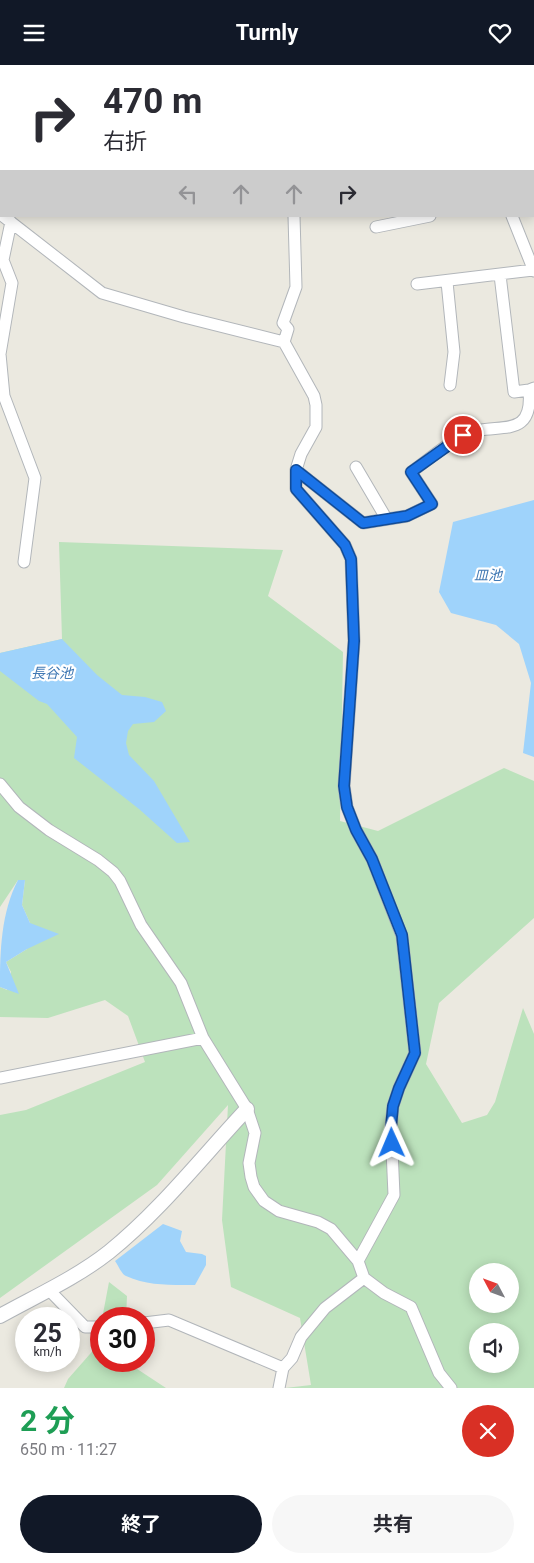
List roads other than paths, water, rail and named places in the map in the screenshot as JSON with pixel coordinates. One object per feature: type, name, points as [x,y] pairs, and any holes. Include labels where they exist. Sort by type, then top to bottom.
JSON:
[{"type":"street","points":[[4,217],[102,293],[184,317],[284,342]]},
{"type":"street","points":[[4,217],[3,260],[12,283],[0,354],[4,396],[34,478],[24,562]]},
{"type":"street","points":[[294,217],[296,287],[283,323],[288,329],[284,342],[314,396],[316,405],[316,427],[301,454],[296,470],[296,489],[345,545],[351,559],[354,641],[344,786],[350,815],[372,859],[402,935],[415,1053],[393,1106],[391,1127],[394,1195],[358,1261]]},
{"type":"street","points":[[376,227],[425,217]]},
{"type":"street","points":[[417,284],[534,271],[512,217]]},
{"type":"street","points":[[296,470],[363,523],[407,516],[432,504],[411,472],[463,435],[519,424],[527,417],[530,407],[531,389],[514,393],[500,275]]},
{"type":"street","points":[[447,281],[454,352],[450,385]]},
{"type":"street","points":[[356,467],[386,518]]},
{"type":"street","points":[[0,784],[19,807],[113,872],[141,925],[181,983],[203,1038],[247,1109],[255,1133],[250,1163],[251,1177],[254,1187],[264,1201],[279,1211],[318,1222],[331,1229],[358,1261],[364,1278],[384,1293],[411,1307],[439,1373],[451,1388]]},
{"type":"street","points":[[0,1078],[203,1038]]},
{"type":"street","points":[[0,1316],[86,1269],[140,1225],[247,1109]]},
{"type":"street","points":[[279,1388],[283,1369],[292,1358],[301,1337],[325,1307],[364,1278]]},
{"type":"street","points":[[48,1289],[85,1327],[90,1327]]},
{"type":"street","points":[[155,1321],[169,1319],[283,1369]]},
{"type":"water","name":"皿池","points":[[534,500],[534,757],[523,753],[531,683],[519,644],[496,625],[451,613],[439,592],[453,522]]},
{"type":"water","name":"長谷池","points":[[62,639],[97,675],[122,695],[145,697],[162,702],[166,711],[154,722],[133,724],[128,731],[126,743],[129,755],[154,781],[190,842],[177,843],[139,809],[74,758],[77,737],[47,704],[39,701],[0,671],[0,653]]},
{"type":"water","points":[[18,880],[25,880],[22,905],[30,923],[59,934],[27,949],[6,962],[19,994],[0,987],[1,946],[5,919],[12,893]]},
{"type":"water","points":[[163,1224],[182,1231],[180,1241],[186,1252],[206,1256],[206,1265],[195,1285],[143,1282],[125,1275],[115,1261]]}]
